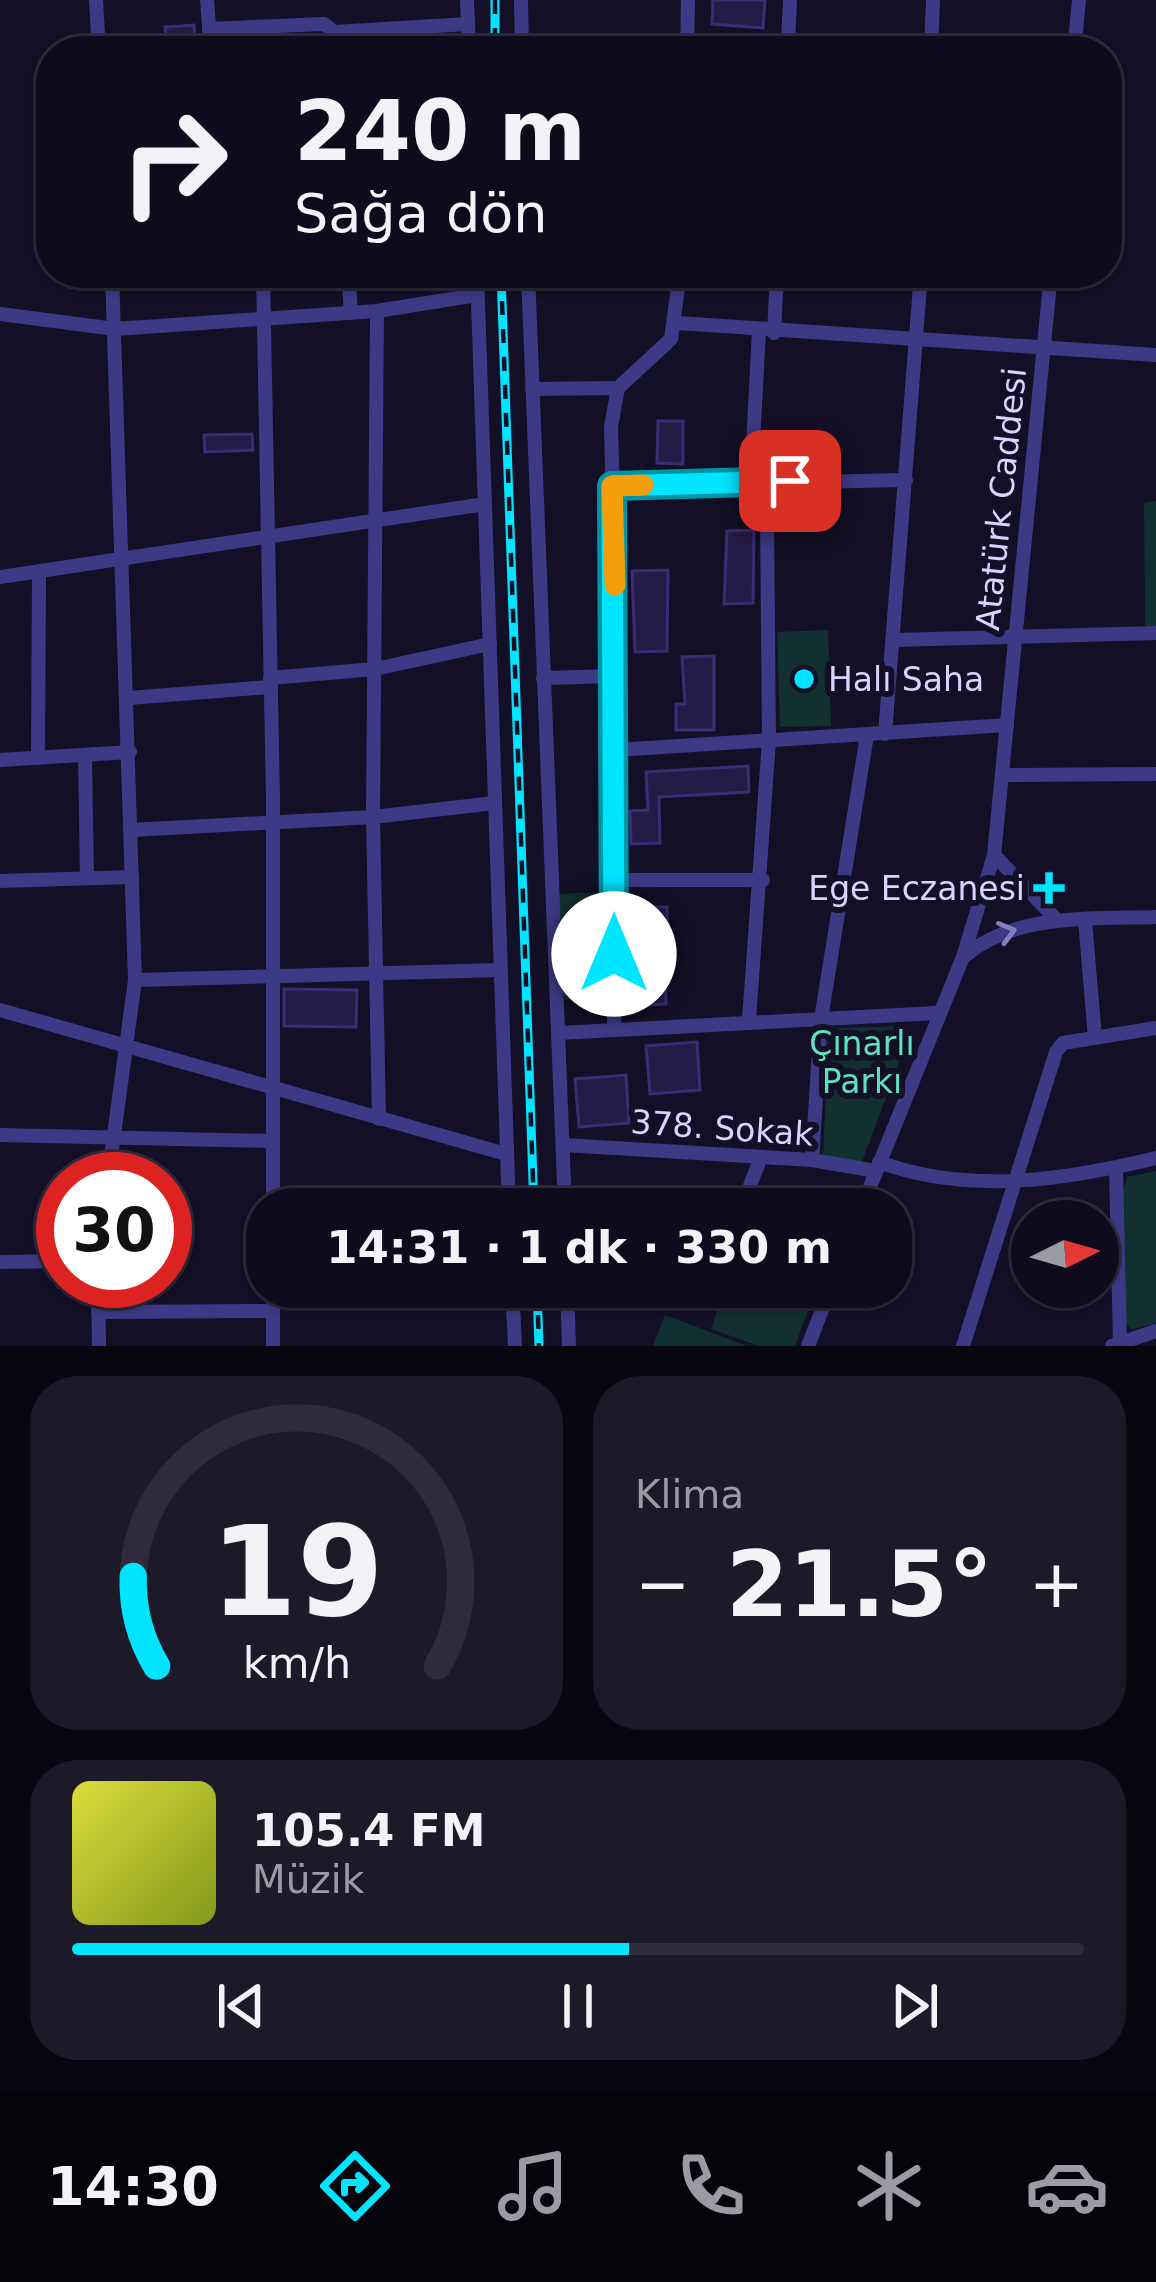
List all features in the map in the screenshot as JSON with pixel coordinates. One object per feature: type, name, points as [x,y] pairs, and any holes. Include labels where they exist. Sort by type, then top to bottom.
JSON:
[{"type":"street","points":[[96,0],[98,36]]},
{"type":"street","points":[[207,0],[210,36]]},
{"type":"street","points":[[467,0],[468,36]]},
{"type":"street","points":[[521,0],[522,36]]},
{"type":"street","points":[[687,36],[688,0]]},
{"type":"street","points":[[788,36],[790,0]]},
{"type":"street","points":[[932,36],[933,0]]},
{"type":"street","points":[[1075,36],[1079,0]]},
{"type":"street","points":[[209,29],[324,24],[334,32],[468,24]]},
{"type":"street","points":[[248,27],[249,36]]},
{"type":"street","points":[[334,32],[334,36]]},
{"type":"street","points":[[112,1152],[135,980],[113,288]]},
{"type":"street","points":[[263,288],[273,824],[273,1188]]},
{"type":"street","points":[[349,288],[351,313]]},
{"type":"street","points":[[477,288],[507,1188]]},
{"type":"street","points":[[529,288],[565,1188]]},
{"type":"street","points":[[614,1029],[616,676],[611,428],[618,388],[671,339],[678,323],[679,288]]},
{"type":"street","points":[[749,1020],[763,880],[769,740],[767,517],[751,481],[774,288]]},
{"type":"street","points":[[885,734],[920,288]]},
{"type":"street","name":"Atatürk Caddesi","points":[[870,1188],[936,1013],[963,957],[994,855],[1049,288]]},
{"type":"street","points":[[0,314],[115,329],[377,311],[477,296]]},
{"type":"street","points":[[377,311],[379,520],[373,817],[380,1119]]},
{"type":"street","points":[[678,323],[918,338],[1043,352],[1156,355]]},
{"type":"street","points":[[532,389],[618,388]]},
{"type":"street","points":[[612,486],[906,480]]},
{"type":"street","points":[[0,577],[485,504]]},
{"type":"street","points":[[38,758],[39,574]]},
{"type":"street","points":[[892,640],[1156,633]]},
{"type":"street","points":[[129,698],[375,669],[490,644]]},
{"type":"street","points":[[543,678],[616,676]]},
{"type":"street","points":[[616,750],[1007,725]]},
{"type":"street","points":[[812,1160],[821,1019],[867,735]]},
{"type":"street","points":[[0,760],[130,752]]},
{"type":"street","points":[[85,755],[87,878]]},
{"type":"street","points":[[1002,775],[1156,774]]},
{"type":"street","points":[[131,830],[373,817],[495,803]]},
{"type":"street","points":[[994,855],[1058,921]]},
{"type":"street","points":[[0,881],[133,877]]},
{"type":"street","points":[[614,880],[763,880]]},
{"type":"street","points":[[963,957],[991,934],[1058,921],[1156,916]]},
{"type":"street","points":[[1085,920],[1095,1038]]},
{"type":"street","points":[[135,980],[500,970]]},
{"type":"street","points":[[0,1010],[506,1154]]},
{"type":"street","points":[[559,1033],[936,1013]]},
{"type":"street","points":[[963,1346],[1056,1052],[1063,1043],[1156,1028]]},
{"type":"street","points":[[0,1135],[272,1141]]},
{"type":"street","name":"378. Sokak","points":[[564,1145],[812,1160],[924,1178],[1014,1182],[1156,1158]]},
{"type":"street","points":[[749,1188],[760,1157]]},
{"type":"street","points":[[1116,1168],[1117,1345],[1156,1331]]},
{"type":"street","points":[[0,1262],[36,1261]]},
{"type":"street","points":[[98,1308],[99,1346]]},
{"type":"street","points":[[513,1308],[515,1346]]},
{"type":"street","points":[[568,1308],[569,1346]]},
{"type":"street","points":[[808,1346],[823,1308]]},
{"type":"street","points":[[98,1312],[273,1311],[273,1346]]},
{"type":"green space","points":[[1156,501],[1156,626],[1145,626],[1144,503]]},
{"type":"green space","name":"Halı Saha","points":[[828,630],[831,726],[780,727],[777,632]]},
{"type":"green space","points":[[604,892],[603,998],[562,1000],[556,894]]},
{"type":"green space","name":"Çınarlı Parkı","points":[[901,1026],[907,1041],[862,1162],[823,1159],[828,1035],[840,1028]]},
{"type":"green space","points":[[1156,1171],[1156,1323],[1131,1330],[1124,1319],[1123,1191],[1127,1177]]},
{"type":"green space","points":[[718,1308],[809,1308],[795,1346],[759,1346],[711,1329]]},
{"type":"green space","points":[[665,1315],[747,1346],[653,1346]]},
{"type":"building","points":[[713,0],[765,0],[763,28],[712,24]]},
{"type":"building","points":[[194,25],[195,36],[166,36],[165,27]]},
{"type":"building","points":[[658,421],[683,421],[683,464],[657,463]]},
{"type":"building","points":[[252,434],[253,450],[205,452],[204,435]]},
{"type":"building","points":[[754,530],[753,603],[724,604],[727,531]]},
{"type":"building","points":[[668,570],[667,651],[635,652],[632,571]]},
{"type":"building","points":[[714,656],[714,730],[676,730],[676,704],[685,704],[682,657]]},
{"type":"building","points":[[748,766],[749,792],[659,797],[660,843],[631,844],[630,811],[648,810],[646,772]]},
{"type":"building","points":[[632,907],[667,907],[667,942],[632,942]]},
{"type":"building","points":[[665,968],[666,1004],[628,1006],[627,969]]},
{"type":"building","points":[[284,989],[357,990],[356,1027],[284,1026]]},
{"type":"building","points":[[697,1042],[700,1090],[650,1094],[646,1046]]},
{"type":"building","points":[[626,1075],[629,1123],[579,1127],[575,1079]]},
{"type":"railway","points":[[495,0],[495,36]]},
{"type":"railway","points":[[502,288],[533,1188]]},
{"type":"railway","points":[[538,1308],[539,1346]]},
{"type":"slow traffic","points":[[615,585],[612,486],[643,485]]},
{"type":"place","name":"Halı Saha","points":[[804,679]]},
{"type":"place","name":"Ege Eczanesi","points":[[1049,888]]},
{"type":"route","points":[[614,954],[617,645],[612,486],[790,481]]}]
